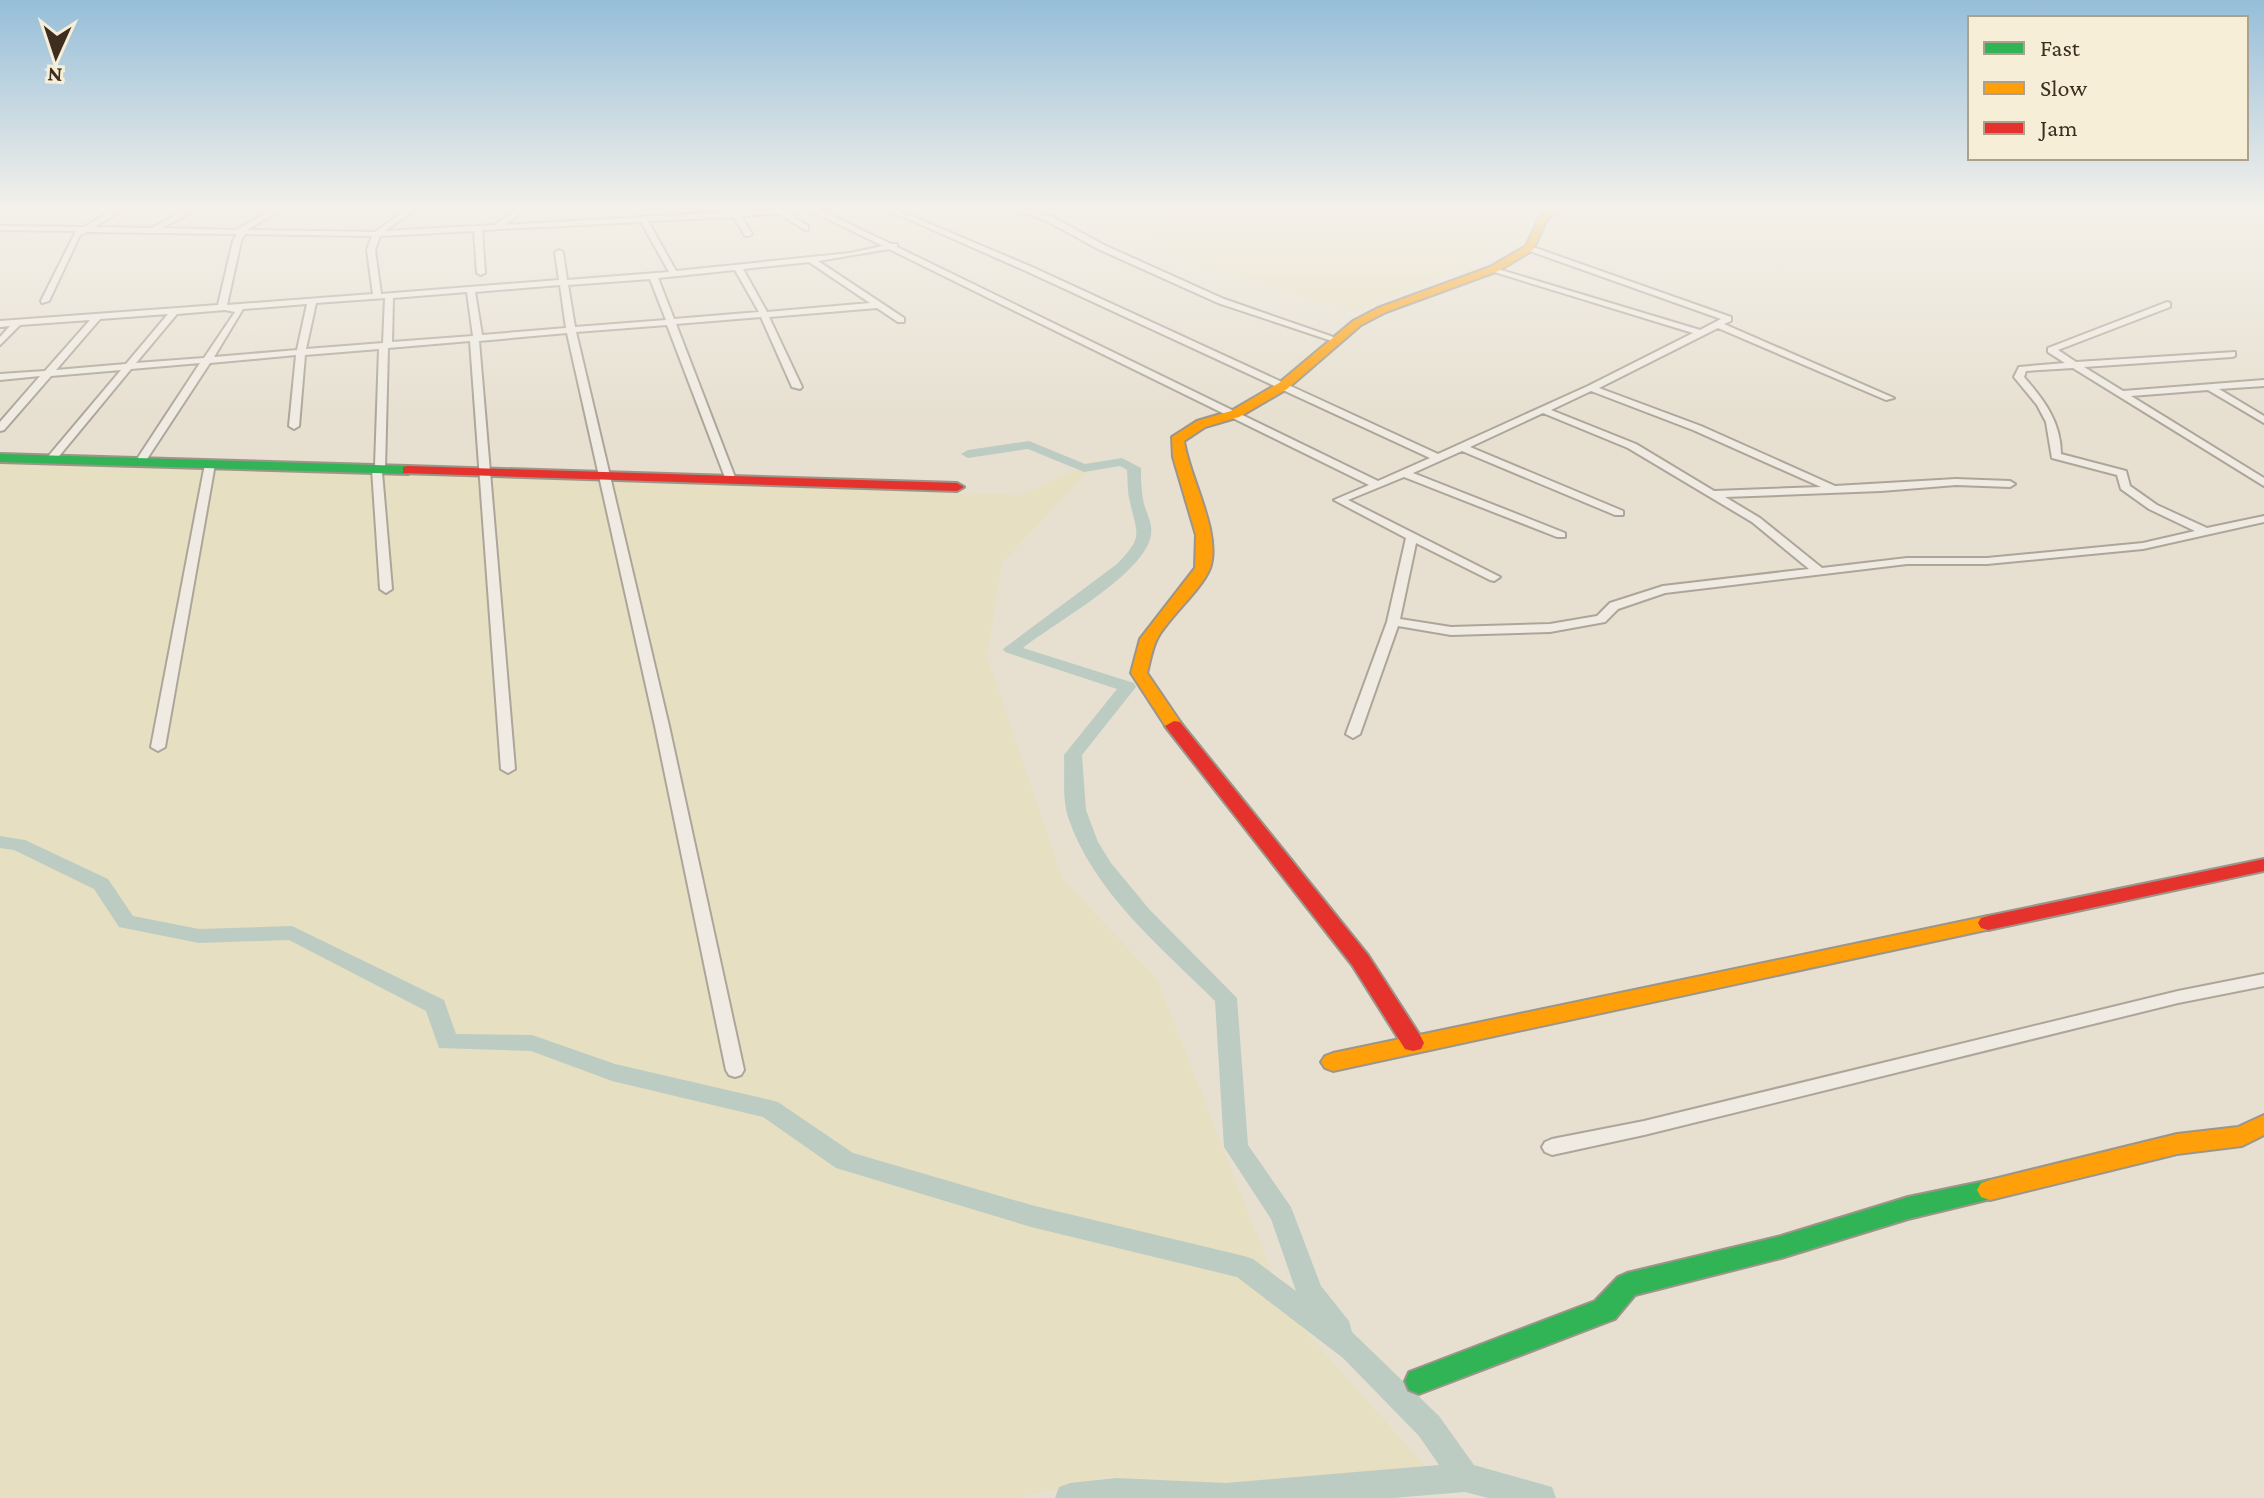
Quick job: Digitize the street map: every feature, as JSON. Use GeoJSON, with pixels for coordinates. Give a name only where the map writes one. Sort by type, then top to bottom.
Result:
{"type":"FeatureCollection","features":[{"type":"Feature","properties":{"kind":"street"},"geometry":{"type":"LineString","coordinates":[[45,301],[57,277]]}},
{"type":"Feature","properties":{"kind":"street"},"geometry":{"type":"LineString","coordinates":[[222,307],[229,277]]}},
{"type":"Feature","properties":{"kind":"street"},"geometry":{"type":"LineString","coordinates":[[375,277],[377,296]]}},
{"type":"Feature","properties":{"kind":"street"},"geometry":{"type":"LineString","coordinates":[[561,277],[735,1070]]}},
{"type":"Feature","properties":{"kind":"street"},"geometry":{"type":"LineString","coordinates":[[0,324],[639,277]]}},
{"type":"Feature","properties":{"kind":"street"},"geometry":{"type":"LineString","coordinates":[[653,277],[731,480]]}},
{"type":"Feature","properties":{"kind":"street"},"geometry":{"type":"LineString","coordinates":[[743,277],[797,387]]}},
{"type":"Feature","properties":{"kind":"street"},"geometry":{"type":"LineString","coordinates":[[837,277],[901,320]]}},
{"type":"Feature","properties":{"kind":"street"},"geometry":{"type":"LineString","coordinates":[[957,277],[1378,485]]}},
{"type":"Feature","properties":{"kind":"street"},"geometry":{"type":"LineString","coordinates":[[1046,277],[1439,458]]}},
{"type":"Feature","properties":{"kind":"street"},"geometry":{"type":"LineString","coordinates":[[1167,277],[1221,301],[1335,339]]}},
{"type":"Feature","properties":{"kind":"street"},"geometry":{"type":"LineString","coordinates":[[1413,1043],[1360,960],[1161,710],[1139,673],[1148,639],[1202,568],[1207,554],[1204,523],[1179,469],[1177,440],[1201,424],[1235,414],[1283,386],[1335,339],[1382,310],[1472,277]]}},
{"type":"Feature","properties":{"kind":"street"},"geometry":{"type":"LineString","coordinates":[[1520,277],[1701,333]]}},
{"type":"Feature","properties":{"kind":"street"},"geometry":{"type":"LineString","coordinates":[[1494,577],[1339,500],[1464,448],[1728,319],[1611,277]]}},
{"type":"Feature","properties":{"kind":"street"},"geometry":{"type":"LineString","coordinates":[[471,289],[508,769]]}},
{"type":"Feature","properties":{"kind":"street"},"geometry":{"type":"LineString","coordinates":[[386,589],[378,469],[389,295]]}},
{"type":"Feature","properties":{"kind":"street"},"geometry":{"type":"LineString","coordinates":[[294,426],[301,353],[312,301]]}},
{"type":"Feature","properties":{"kind":"street"},"geometry":{"type":"LineString","coordinates":[[0,377],[879,305]]}},
{"type":"Feature","properties":{"kind":"street"},"geometry":{"type":"LineString","coordinates":[[2167,305],[2051,350],[2264,483]]}},
{"type":"Feature","properties":{"kind":"street"},"geometry":{"type":"LineString","coordinates":[[140,462],[240,310],[222,307]]}},
{"type":"Feature","properties":{"kind":"street"},"geometry":{"type":"LineString","coordinates":[[51,459],[174,312]]}},
{"type":"Feature","properties":{"kind":"street"},"geometry":{"type":"LineString","coordinates":[[0,428],[97,317]]}},
{"type":"Feature","properties":{"kind":"street"},"geometry":{"type":"LineString","coordinates":[[0,342],[17,323]]}},
{"type":"Feature","properties":{"kind":"street"},"geometry":{"type":"LineString","coordinates":[[1719,325],[1889,398]]}},
{"type":"Feature","properties":{"kind":"street"},"geometry":{"type":"LineString","coordinates":[[2206,532],[2153,507],[2125,487],[2122,473],[2056,456],[2058,436],[2045,409],[2019,377],[2022,369],[2232,354]]}},
{"type":"Feature","properties":{"kind":"street"},"geometry":{"type":"LineString","coordinates":[[2120,394],[2264,383]]}},
{"type":"Feature","properties":{"kind":"street"},"geometry":{"type":"LineString","coordinates":[[2209,387],[2264,420]]}},
{"type":"Feature","properties":{"kind":"street"},"geometry":{"type":"LineString","coordinates":[[1591,388],[1697,428],[1834,489]]}},
{"type":"Feature","properties":{"kind":"street"},"geometry":{"type":"LineString","coordinates":[[1543,410],[1632,446],[1756,520],[1819,571]]}},
{"type":"Feature","properties":{"kind":"street"},"geometry":{"type":"LineString","coordinates":[[1464,448],[1619,513]]}},
{"type":"Feature","properties":{"kind":"street"},"geometry":{"type":"LineString","coordinates":[[0,458],[957,487]]}},
{"type":"Feature","properties":{"kind":"street"},"geometry":{"type":"LineString","coordinates":[[158,747],[210,464]]}},
{"type":"Feature","properties":{"kind":"street"},"geometry":{"type":"LineString","coordinates":[[1404,473],[1561,535]]}},
{"type":"Feature","properties":{"kind":"street"},"geometry":{"type":"LineString","coordinates":[[1711,494],[1956,482],[2010,484]]}},
{"type":"Feature","properties":{"kind":"street"},"geometry":{"type":"LineString","coordinates":[[1393,622],[1451,631],[1550,628],[1601,619],[1614,606],[1663,590],[1907,561],[1987,561],[2143,546],[2264,519]]}},
{"type":"Feature","properties":{"kind":"street"},"geometry":{"type":"LineString","coordinates":[[1353,734],[1393,622],[1412,537]]}},
{"type":"Feature","properties":{"kind":"street"},"geometry":{"type":"LineString","coordinates":[[1333,1062],[2264,865]]}},
{"type":"Feature","properties":{"kind":"street"},"geometry":{"type":"LineString","coordinates":[[1552,1147],[1644,1128],[2178,997],[2264,980]]}},
{"type":"Feature","properties":{"kind":"street"},"geometry":{"type":"LineString","coordinates":[[1419,1381],[1605,1310],[1627,1285],[1781,1247],[1908,1208],[2177,1144],[2242,1136],[2264,1124]]}},
{"type":"Feature","properties":{"kind":"shaded area"},"geometry":{"type":"Polygon","coordinates":[[[1240,277],[1439,277],[1355,312],[1240,277]]]}},
{"type":"Feature","properties":{"kind":"shaded area"},"geometry":{"type":"Polygon","coordinates":[[[0,459],[1020,495],[1099,459],[1002,563],[987,656],[1063,879],[1157,979],[1286,1309],[1426,1467],[1266,1494],[1108,1477],[1019,1498],[0,1498],[0,459]]]}},
{"type":"Feature","properties":{"kind":"waterway"},"geometry":{"type":"LineString","coordinates":[[968,454],[1029,445],[1084,468],[1122,462],[1134,468],[1136,499],[1145,526],[1143,540],[1136,553],[1105,582],[1011,649],[1128,687],[1073,755],[1078,817],[1088,842],[1121,891],[1226,998],[1236,1147],[1282,1215],[1310,1292],[1339,1330]]}},
{"type":"Feature","properties":{"kind":"waterway"},"geometry":{"type":"LineString","coordinates":[[0,842],[18,844],[101,884],[126,922],[199,936],[292,933],[436,1006],[447,1042],[532,1043],[612,1072],[770,1109],[845,1161],[1031,1216],[1244,1267],[1353,1349],[1429,1426],[1465,1477]]}},
{"type":"Feature","properties":{"kind":"waterway"},"geometry":{"type":"LineString","coordinates":[[1070,1498],[1116,1493],[1226,1498],[1465,1477]]}},
{"type":"Feature","properties":{"kind":"waterway"},"geometry":{"type":"LineString","coordinates":[[1465,1477],[1541,1498]]}},
{"type":"Feature","properties":{"kind":"traffic: fast"},"geometry":{"type":"LineString","coordinates":[[0,458],[408,470]]}},
{"type":"Feature","properties":{"kind":"traffic: fast"},"geometry":{"type":"LineString","coordinates":[[1419,1381],[1605,1310],[1627,1285],[1781,1247],[1908,1208],[1990,1190]]}},
{"type":"Feature","properties":{"kind":"traffic: slow"},"geometry":{"type":"LineString","coordinates":[[1174,726],[1139,673],[1148,639],[1202,568],[1204,551],[1200,519],[1179,457],[1177,440],[1201,424],[1235,414],[1283,386],[1357,323],[1382,310],[1472,277]]}},
{"type":"Feature","properties":{"kind":"traffic: slow"},"geometry":{"type":"LineString","coordinates":[[1333,1062],[1988,923]]}},
{"type":"Feature","properties":{"kind":"traffic: slow"},"geometry":{"type":"LineString","coordinates":[[1990,1190],[2177,1144],[2242,1136],[2264,1124]]}},
{"type":"Feature","properties":{"kind":"traffic: jam"},"geometry":{"type":"LineString","coordinates":[[408,470],[957,487]]}},
{"type":"Feature","properties":{"kind":"traffic: jam"},"geometry":{"type":"LineString","coordinates":[[1174,726],[1360,960],[1413,1043]]}},
{"type":"Feature","properties":{"kind":"traffic: jam"},"geometry":{"type":"LineString","coordinates":[[1988,923],[2264,865]]}}]}
